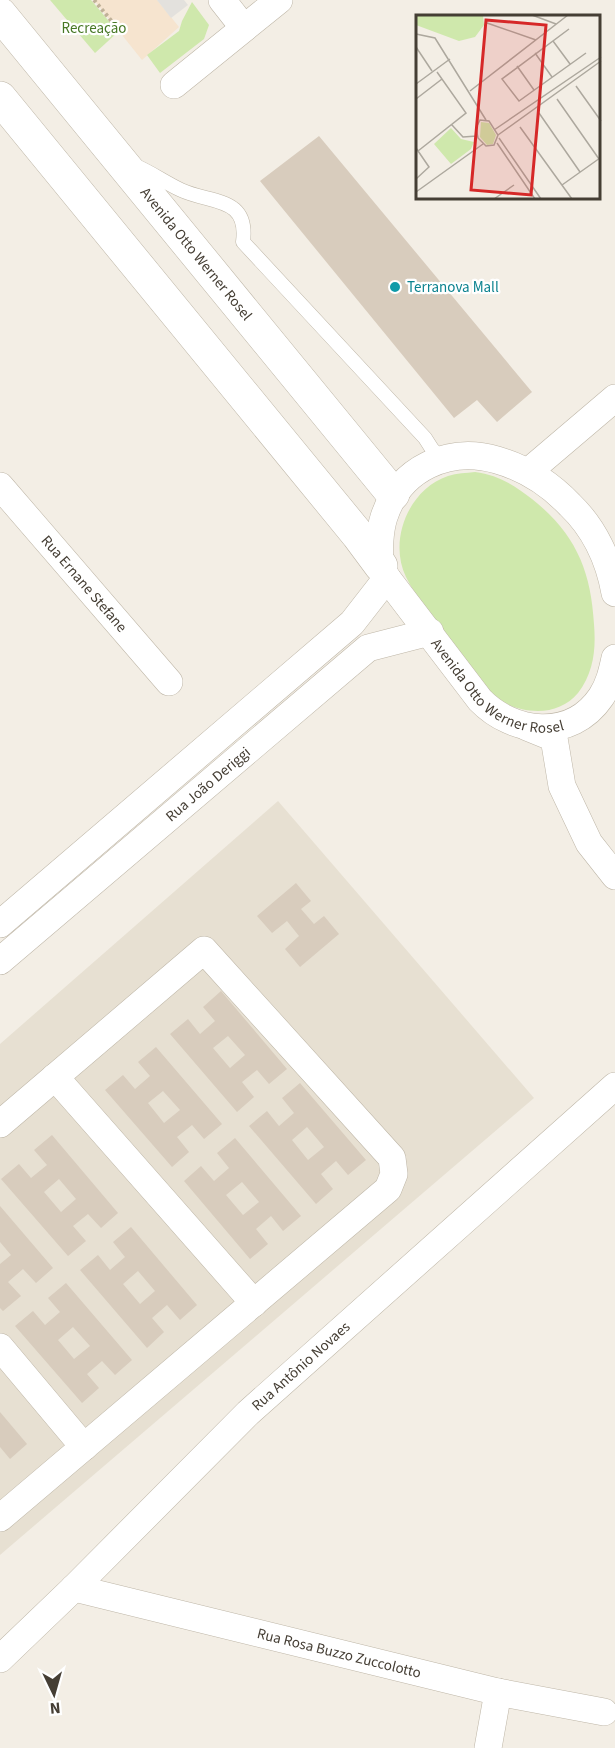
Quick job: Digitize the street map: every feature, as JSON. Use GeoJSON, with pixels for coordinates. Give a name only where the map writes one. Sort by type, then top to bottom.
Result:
{"type":"FeatureCollection","features":[{"type":"Feature","properties":{"kind":"street"},"geometry":{"type":"LineString","coordinates":[[222,0],[244,28]]}},
{"type":"Feature","properties":{"kind":"street"},"geometry":{"type":"LineString","coordinates":[[174,85],[279,0]]}},
{"type":"Feature","properties":{"kind":"street","name":"Avenida Otto Werner Rosel"},"geometry":{"type":"LineString","coordinates":[[0,14],[393,494]]}},
{"type":"Feature","properties":{"kind":"street","name":"Avenida Otto Werner Rosel"},"geometry":{"type":"LineString","coordinates":[[0,98],[358,535],[480,700],[491,711],[505,720],[535,727],[554,727],[570,723],[582,717],[600,698],[607,687],[615,658]]}},
{"type":"Feature","properties":{"kind":"street"},"geometry":{"type":"LineString","coordinates":[[528,472],[615,398]]}},
{"type":"Feature","properties":{"kind":"street"},"geometry":{"type":"LineString","coordinates":[[384,572],[382,524],[393,494],[415,473],[442,459],[477,456],[495,459],[528,472],[551,487],[572,506],[609,550],[615,592]]}},
{"type":"Feature","properties":{"kind":"street","name":"Rua Ernane Stefane"},"geometry":{"type":"LineString","coordinates":[[0,486],[169,682]]}},
{"type":"Feature","properties":{"kind":"street","name":"Rua João Deriggi"},"geometry":{"type":"LineString","coordinates":[[0,924],[352,623],[384,572]]}},
{"type":"Feature","properties":{"kind":"street","name":"Rua João Deriggi"},"geometry":{"type":"LineString","coordinates":[[0,961],[368,648],[430,632]]}},
{"type":"Feature","properties":{"kind":"street"},"geometry":{"type":"LineString","coordinates":[[570,723],[567,744],[568,771],[589,843]]}},
{"type":"Feature","properties":{"kind":"street"},"geometry":{"type":"LineString","coordinates":[[520,724],[554,738],[562,786],[589,843],[615,876]]}},
{"type":"Feature","properties":{"kind":"street"},"geometry":{"type":"LineString","coordinates":[[0,1124],[204,950],[392,1158],[394,1174],[388,1189],[0,1518]]}},
{"type":"Feature","properties":{"kind":"street"},"geometry":{"type":"LineString","coordinates":[[55,1077],[254,1303]]}},
{"type":"Feature","properties":{"kind":"street","name":"Rua Antônio Novaes"},"geometry":{"type":"LineString","coordinates":[[0,1659],[248,1413],[615,1086]]}},
{"type":"Feature","properties":{"kind":"street"},"geometry":{"type":"LineString","coordinates":[[0,1347],[84,1447]]}},
{"type":"Feature","properties":{"kind":"street","name":"Rua Rosa Buzzo Zuccolotto"},"geometry":{"type":"LineString","coordinates":[[74,1588],[498,1692],[604,1712]]}},
{"type":"Feature","properties":{"kind":"street"},"geometry":{"type":"LineString","coordinates":[[488,1748],[498,1692]]}},
{"type":"Feature","properties":{"kind":"lane"},"geometry":{"type":"LineString","coordinates":[[119,159],[150,172],[183,191],[231,205],[239,214],[244,229],[243,242],[442,459]]}},
{"type":"Feature","properties":{"kind":"path"},"geometry":{"type":"LineString","coordinates":[[94,0],[114,24]]}},
{"type":"Feature","properties":{"kind":"shaded area"},"geometry":{"type":"Polygon","coordinates":[[[94,0],[157,0],[179,27],[142,60],[94,0]]]}},
{"type":"Feature","properties":{"kind":"shaded area"},"geometry":{"type":"Polygon","coordinates":[[[157,0],[184,0],[188,5],[171,18],[157,0]]]}},
{"type":"Feature","properties":{"kind":"shaded area"},"geometry":{"type":"Polygon","coordinates":[[[278,801],[534,1098],[0,1555],[0,1044],[278,801]]]}},
{"type":"Feature","properties":{"kind":"green space","name":"Recreação"},"geometry":{"type":"Polygon","coordinates":[[[50,0],[91,0],[118,32],[95,53],[50,0]]]}},
{"type":"Feature","properties":{"kind":"green space"},"geometry":{"type":"Polygon","coordinates":[[[192,2],[209,25],[204,39],[160,73],[147,55],[179,31],[192,2]]]}},
{"type":"Feature","properties":{"kind":"green space"},"geometry":{"type":"Polygon","coordinates":[[[475,472],[498,478],[512,485],[547,512],[570,539],[589,586],[595,633],[591,669],[578,693],[570,701],[549,710],[521,709],[492,695],[470,671],[414,591],[401,563],[399,547],[401,532],[413,504],[422,492],[448,476],[475,472]]]}},
{"type":"Feature","properties":{"kind":"building","name":"Terranova Mall"},"geometry":{"type":"Polygon","coordinates":[[[319,136],[532,392],[497,422],[477,400],[454,418],[260,181],[319,136]]]}},
{"type":"Feature","properties":{"kind":"building"},"geometry":{"type":"Polygon","coordinates":[[[296,883],[311,901],[301,909],[314,924],[324,916],[339,934],[300,967],[285,949],[299,936],[287,921],[272,933],[257,916],[296,883]]]}},
{"type":"Feature","properties":{"kind":"building"},"geometry":{"type":"Polygon","coordinates":[[[221,991],[287,1069],[269,1084],[257,1070],[242,1082],[254,1097],[237,1112],[170,1034],[188,1019],[200,1034],[215,1021],[203,1007],[221,991]],[[228,1036],[213,1048],[230,1068],[245,1055],[228,1036]]]}},
{"type":"Feature","properties":{"kind":"building"},"geometry":{"type":"Polygon","coordinates":[[[156,1047],[222,1124],[204,1139],[192,1125],[177,1137],[189,1152],[172,1167],[105,1090],[123,1075],[135,1089],[150,1076],[138,1062],[156,1047]],[[163,1091],[148,1103],[164,1123],[180,1110],[163,1091]]]}},
{"type":"Feature","properties":{"kind":"building"},"geometry":{"type":"Polygon","coordinates":[[[300,1083],[366,1160],[348,1175],[336,1161],[321,1174],[333,1189],[316,1204],[249,1126],[267,1111],[279,1126],[294,1113],[282,1098],[300,1083]],[[307,1127],[292,1140],[308,1160],[324,1147],[307,1127]]]}},
{"type":"Feature","properties":{"kind":"building"},"geometry":{"type":"Polygon","coordinates":[[[52,1135],[118,1213],[101,1228],[88,1214],[73,1226],[86,1241],[68,1256],[1,1179],[19,1164],[31,1178],[47,1165],[34,1150],[52,1135]],[[59,1179],[44,1192],[61,1212],[76,1199],[59,1179]]]}},
{"type":"Feature","properties":{"kind":"building"},"geometry":{"type":"Polygon","coordinates":[[[235,1138],[301,1216],[283,1231],[271,1216],[256,1229],[268,1244],[250,1259],[184,1181],[201,1166],[214,1181],[229,1168],[217,1153],[235,1138]],[[242,1182],[226,1195],[243,1215],[259,1202],[242,1182]]]}},
{"type":"Feature","properties":{"kind":"building"},"geometry":{"type":"Polygon","coordinates":[[[0,1206],[53,1268],[36,1283],[23,1269],[8,1282],[21,1296],[3,1311],[0,1308],[0,1264],[11,1255],[0,1242],[0,1206]]]}},
{"type":"Feature","properties":{"kind":"building"},"geometry":{"type":"Polygon","coordinates":[[[131,1227],[197,1305],[180,1320],[167,1305],[152,1318],[164,1332],[147,1348],[80,1270],[98,1255],[110,1270],[125,1257],[113,1242],[131,1227]],[[138,1271],[123,1284],[140,1304],[155,1291],[138,1271]]]}},
{"type":"Feature","properties":{"kind":"building"},"geometry":{"type":"Polygon","coordinates":[[[66,1283],[132,1360],[115,1375],[102,1361],[87,1374],[99,1388],[82,1403],[15,1326],[33,1311],[45,1325],[60,1312],[48,1298],[66,1283]],[[73,1327],[58,1340],[74,1359],[90,1346],[73,1327]]]}},
{"type":"Feature","properties":{"kind":"building"},"geometry":{"type":"Polygon","coordinates":[[[0,1412],[27,1444],[10,1459],[0,1447],[0,1412]]]}},
{"type":"Feature","properties":{"kind":"place","name":"Terranova Mall"},"geometry":{"type":"Point","coordinates":[395,287]}}]}
